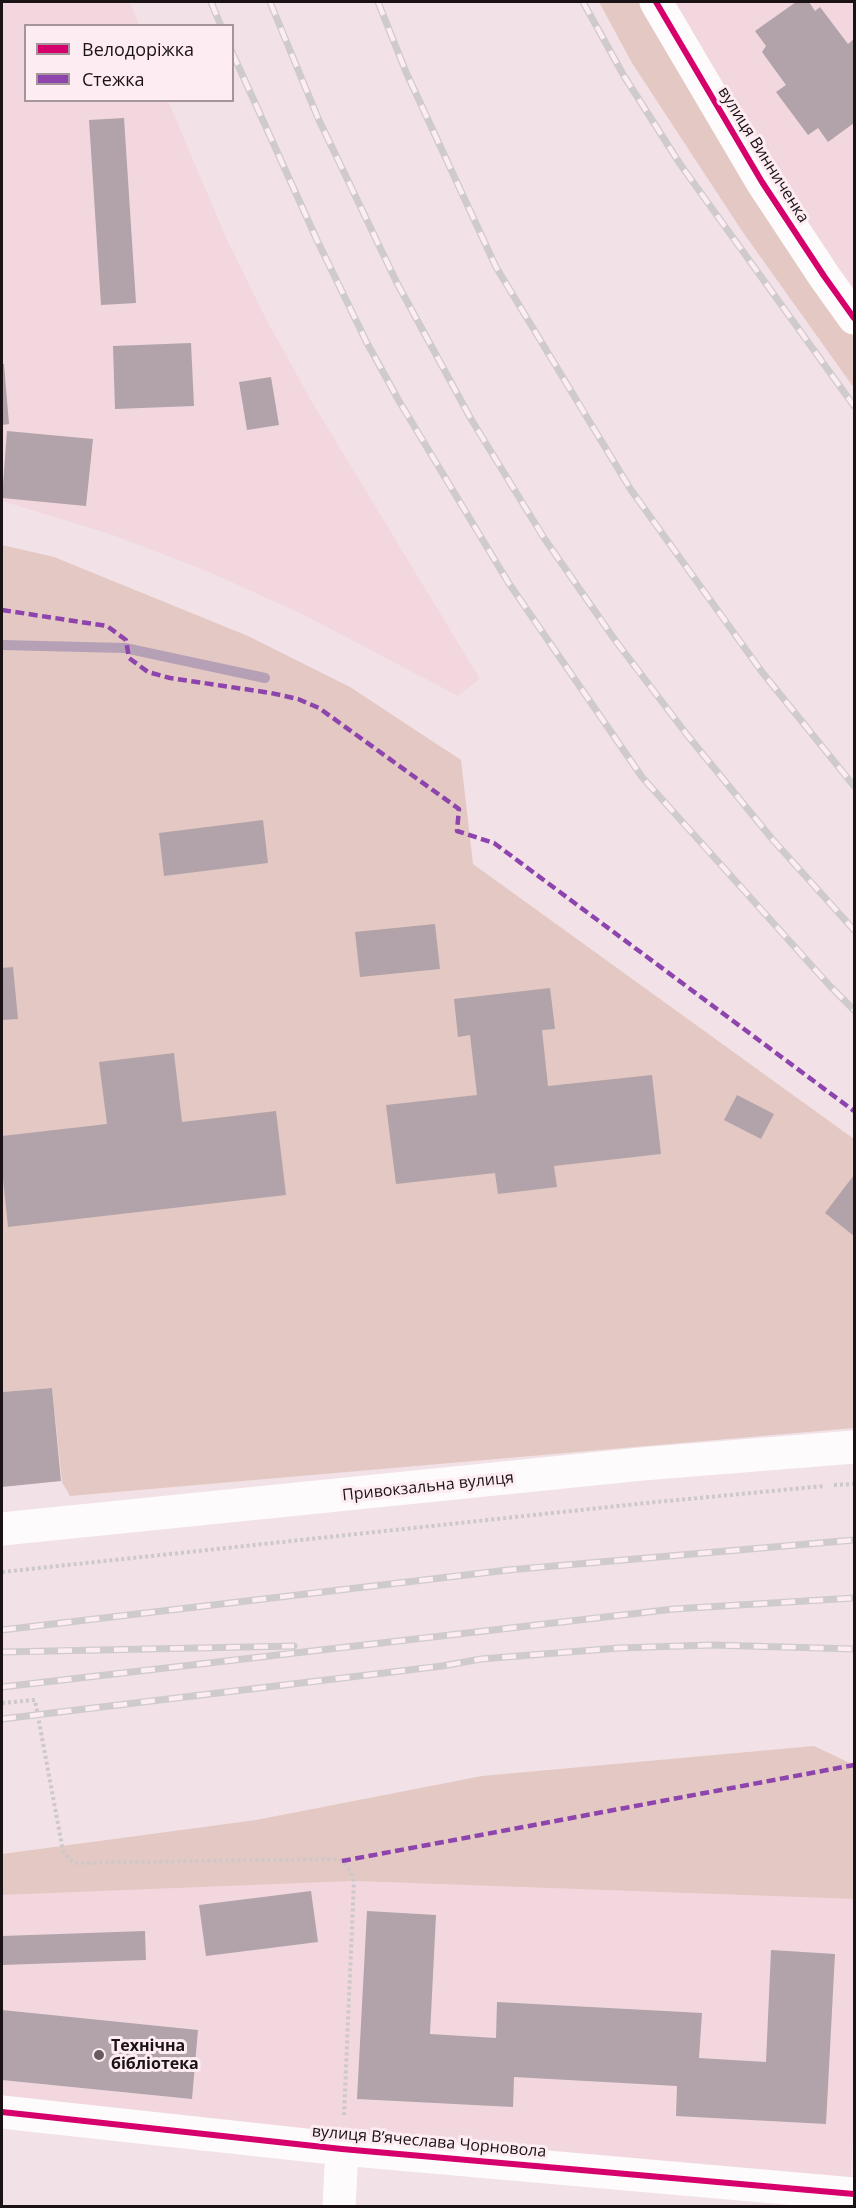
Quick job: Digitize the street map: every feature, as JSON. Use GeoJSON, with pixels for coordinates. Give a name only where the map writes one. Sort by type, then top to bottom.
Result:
{"type":"FeatureCollection","features":[{"type":"Feature","properties":{"kind":"street","name":"вулиця Винниченка"},"geometry":{"type":"LineString","coordinates":[[656,2],[762,182],[824,276],[855,318]]}},
{"type":"Feature","properties":{"kind":"street","name":"Привокзальна вулиця"},"geometry":{"type":"LineString","coordinates":[[2,1529],[642,1464],[855,1448]]}},
{"type":"Feature","properties":{"kind":"street","name":"вулиця Вʼячеслава Чорновола"},"geometry":{"type":"LineString","coordinates":[[2,2112],[342,2149],[855,2194]]}},
{"type":"Feature","properties":{"kind":"street"},"geometry":{"type":"LineString","coordinates":[[339,2206],[342,2149]]}},
{"type":"Feature","properties":{"kind":"path"},"geometry":{"type":"LineString","coordinates":[[2,1572],[658,1502],[855,1484]]}},
{"type":"Feature","properties":{"kind":"path"},"geometry":{"type":"LineString","coordinates":[[2,1703],[35,1700],[63,1851],[69,1859],[77,1863],[332,1859],[342,1861],[349,1869],[354,1881],[342,2149]]}},
{"type":"Feature","properties":{"kind":"shaded area"},"geometry":{"type":"Polygon","coordinates":[[[2,2],[130,2],[139,24],[24,24],[24,102],[168,102],[228,242],[267,321],[312,402],[480,679],[458,696],[304,615],[209,572],[110,534],[2,501],[2,2]]]}},
{"type":"Feature","properties":{"kind":"shaded area"},"geometry":{"type":"Polygon","coordinates":[[[599,2],[656,2],[854,318],[854,388],[742,231],[632,63],[599,2]]]}},
{"type":"Feature","properties":{"kind":"shaded area"},"geometry":{"type":"Polygon","coordinates":[[[656,2],[854,2],[854,318],[656,2]]]}},
{"type":"Feature","properties":{"kind":"shaded area"},"geometry":{"type":"Polygon","coordinates":[[[2,545],[54,557],[248,636],[350,687],[461,760],[473,864],[854,1139],[854,1428],[70,1496],[62,1482],[52,1388],[2,1392],[2,545]]]}},
{"type":"Feature","properties":{"kind":"shaded area"},"geometry":{"type":"Polygon","coordinates":[[[814,1746],[854,1765],[854,1899],[354,1881],[2,1895],[2,1854],[256,1820],[482,1776],[814,1746]]]}},
{"type":"Feature","properties":{"kind":"shaded area"},"geometry":{"type":"Polygon","coordinates":[[[354,1881],[854,1899],[854,2111],[850,2193],[2,2112],[2,1895],[354,1881]]]}},
{"type":"Feature","properties":{"kind":"building"},"geometry":{"type":"Polygon","coordinates":[[[796,2],[809,2],[815,11],[820,7],[848,44],[854,39],[854,123],[828,142],[818,128],[808,135],[776,92],[786,85],[762,52],[766,46],[755,31],[796,2]]]}},
{"type":"Feature","properties":{"kind":"building"},"geometry":{"type":"Polygon","coordinates":[[[124,118],[136,303],[101,305],[89,120],[124,118]]]}},
{"type":"Feature","properties":{"kind":"building"},"geometry":{"type":"Polygon","coordinates":[[[191,343],[194,406],[115,409],[113,346],[191,343]]]}},
{"type":"Feature","properties":{"kind":"building"},"geometry":{"type":"Polygon","coordinates":[[[2,364],[4,364],[9,424],[2,425],[2,364]]]}},
{"type":"Feature","properties":{"kind":"building"},"geometry":{"type":"Polygon","coordinates":[[[271,377],[279,425],[247,430],[239,382],[271,377]]]}},
{"type":"Feature","properties":{"kind":"building"},"geometry":{"type":"Polygon","coordinates":[[[7,431],[93,439],[86,506],[2,498],[7,431]]]}},
{"type":"Feature","properties":{"kind":"building"},"geometry":{"type":"Polygon","coordinates":[[[263,820],[268,863],[164,876],[159,833],[263,820]]]}},
{"type":"Feature","properties":{"kind":"building"},"geometry":{"type":"Polygon","coordinates":[[[435,924],[440,969],[360,977],[355,932],[435,924]]]}},
{"type":"Feature","properties":{"kind":"building"},"geometry":{"type":"Polygon","coordinates":[[[13,967],[18,1019],[2,1020],[2,968],[13,967]]]}},
{"type":"Feature","properties":{"kind":"building"},"geometry":{"type":"Polygon","coordinates":[[[550,988],[555,1029],[542,1030],[548,1086],[652,1075],[661,1154],[554,1166],[557,1187],[498,1194],[495,1173],[396,1184],[386,1105],[477,1095],[470,1035],[458,1037],[454,999],[550,988]]]}},
{"type":"Feature","properties":{"kind":"building"},"geometry":{"type":"Polygon","coordinates":[[[174,1053],[182,1122],[276,1111],[286,1195],[8,1227],[2,1169],[2,1136],[107,1124],[99,1062],[174,1053]]]}},
{"type":"Feature","properties":{"kind":"building"},"geometry":{"type":"Polygon","coordinates":[[[737,1095],[774,1114],[761,1139],[724,1120],[737,1095]]]}},
{"type":"Feature","properties":{"kind":"building"},"geometry":{"type":"Polygon","coordinates":[[[854,1175],[854,1236],[825,1213],[854,1175]]]}},
{"type":"Feature","properties":{"kind":"building"},"geometry":{"type":"Polygon","coordinates":[[[52,1388],[61,1481],[2,1487],[2,1392],[52,1388]]]}},
{"type":"Feature","properties":{"kind":"building"},"geometry":{"type":"Polygon","coordinates":[[[311,1891],[318,1942],[206,1956],[199,1905],[311,1891]]]}},
{"type":"Feature","properties":{"kind":"building"},"geometry":{"type":"Polygon","coordinates":[[[367,1911],[436,1915],[430,2034],[496,2038],[497,2002],[702,2013],[699,2058],[766,2062],[771,1950],[835,1954],[826,2124],[676,2116],[677,2086],[514,2077],[513,2107],[357,2099],[367,1911]]]}},
{"type":"Feature","properties":{"kind":"building"},"geometry":{"type":"Polygon","coordinates":[[[145,1931],[146,1960],[2,1965],[2,1936],[145,1931]]]}},
{"type":"Feature","properties":{"kind":"building","name":"Технічна бібліотека"},"geometry":{"type":"Polygon","coordinates":[[[2,2010],[198,2030],[192,2099],[2,2080],[2,2010]]]}},
{"type":"Feature","properties":{"kind":"waterway"},"geometry":{"type":"LineString","coordinates":[[2,645],[125,648],[265,678]]}},
{"type":"Feature","properties":{"kind":"railway"},"geometry":{"type":"LineString","coordinates":[[211,2],[220,24]]}},
{"type":"Feature","properties":{"kind":"railway"},"geometry":{"type":"LineString","coordinates":[[270,2],[318,118],[397,283],[471,419],[544,538],[615,640],[688,736],[773,840],[854,930]]}},
{"type":"Feature","properties":{"kind":"railway"},"geometry":{"type":"LineString","coordinates":[[378,2],[406,72],[496,267],[631,490],[762,672],[854,786]]}},
{"type":"Feature","properties":{"kind":"railway"},"geometry":{"type":"LineString","coordinates":[[583,2],[624,76],[680,164],[854,406]]}},
{"type":"Feature","properties":{"kind":"railway"},"geometry":{"type":"LineString","coordinates":[[234,56],[317,240],[366,341],[399,401],[508,582],[642,777],[854,1010]]}},
{"type":"Feature","properties":{"kind":"railway"},"geometry":{"type":"LineString","coordinates":[[2,1630],[508,1570],[854,1540]]}},
{"type":"Feature","properties":{"kind":"railway"},"geometry":{"type":"LineString","coordinates":[[2,1687],[674,1609],[854,1598]]}},
{"type":"Feature","properties":{"kind":"railway"},"geometry":{"type":"LineString","coordinates":[[2,1719],[442,1666],[481,1659],[619,1648],[712,1645],[854,1649]]}},
{"type":"Feature","properties":{"kind":"railway"},"geometry":{"type":"LineString","coordinates":[[2,1652],[294,1646]]}},
{"type":"Feature","properties":{"kind":"marked path"},"geometry":{"type":"LineString","coordinates":[[2,610],[107,626],[126,640],[129,658],[148,672],[170,678],[271,693],[298,699],[319,708],[459,809],[457,831],[494,843],[854,1111]]}},
{"type":"Feature","properties":{"kind":"marked path"},"geometry":{"type":"LineString","coordinates":[[342,1861],[854,1765]]}},
{"type":"Feature","properties":{"kind":"cycle path"},"geometry":{"type":"LineString","coordinates":[[656,2],[762,182],[854,318]]}},
{"type":"Feature","properties":{"kind":"cycle path"},"geometry":{"type":"LineString","coordinates":[[2,2112],[342,2149],[854,2194]]}},
{"type":"Feature","properties":{"kind":"place","name":"Технічна бібліотека"},"geometry":{"type":"Point","coordinates":[99,2055]}}]}
